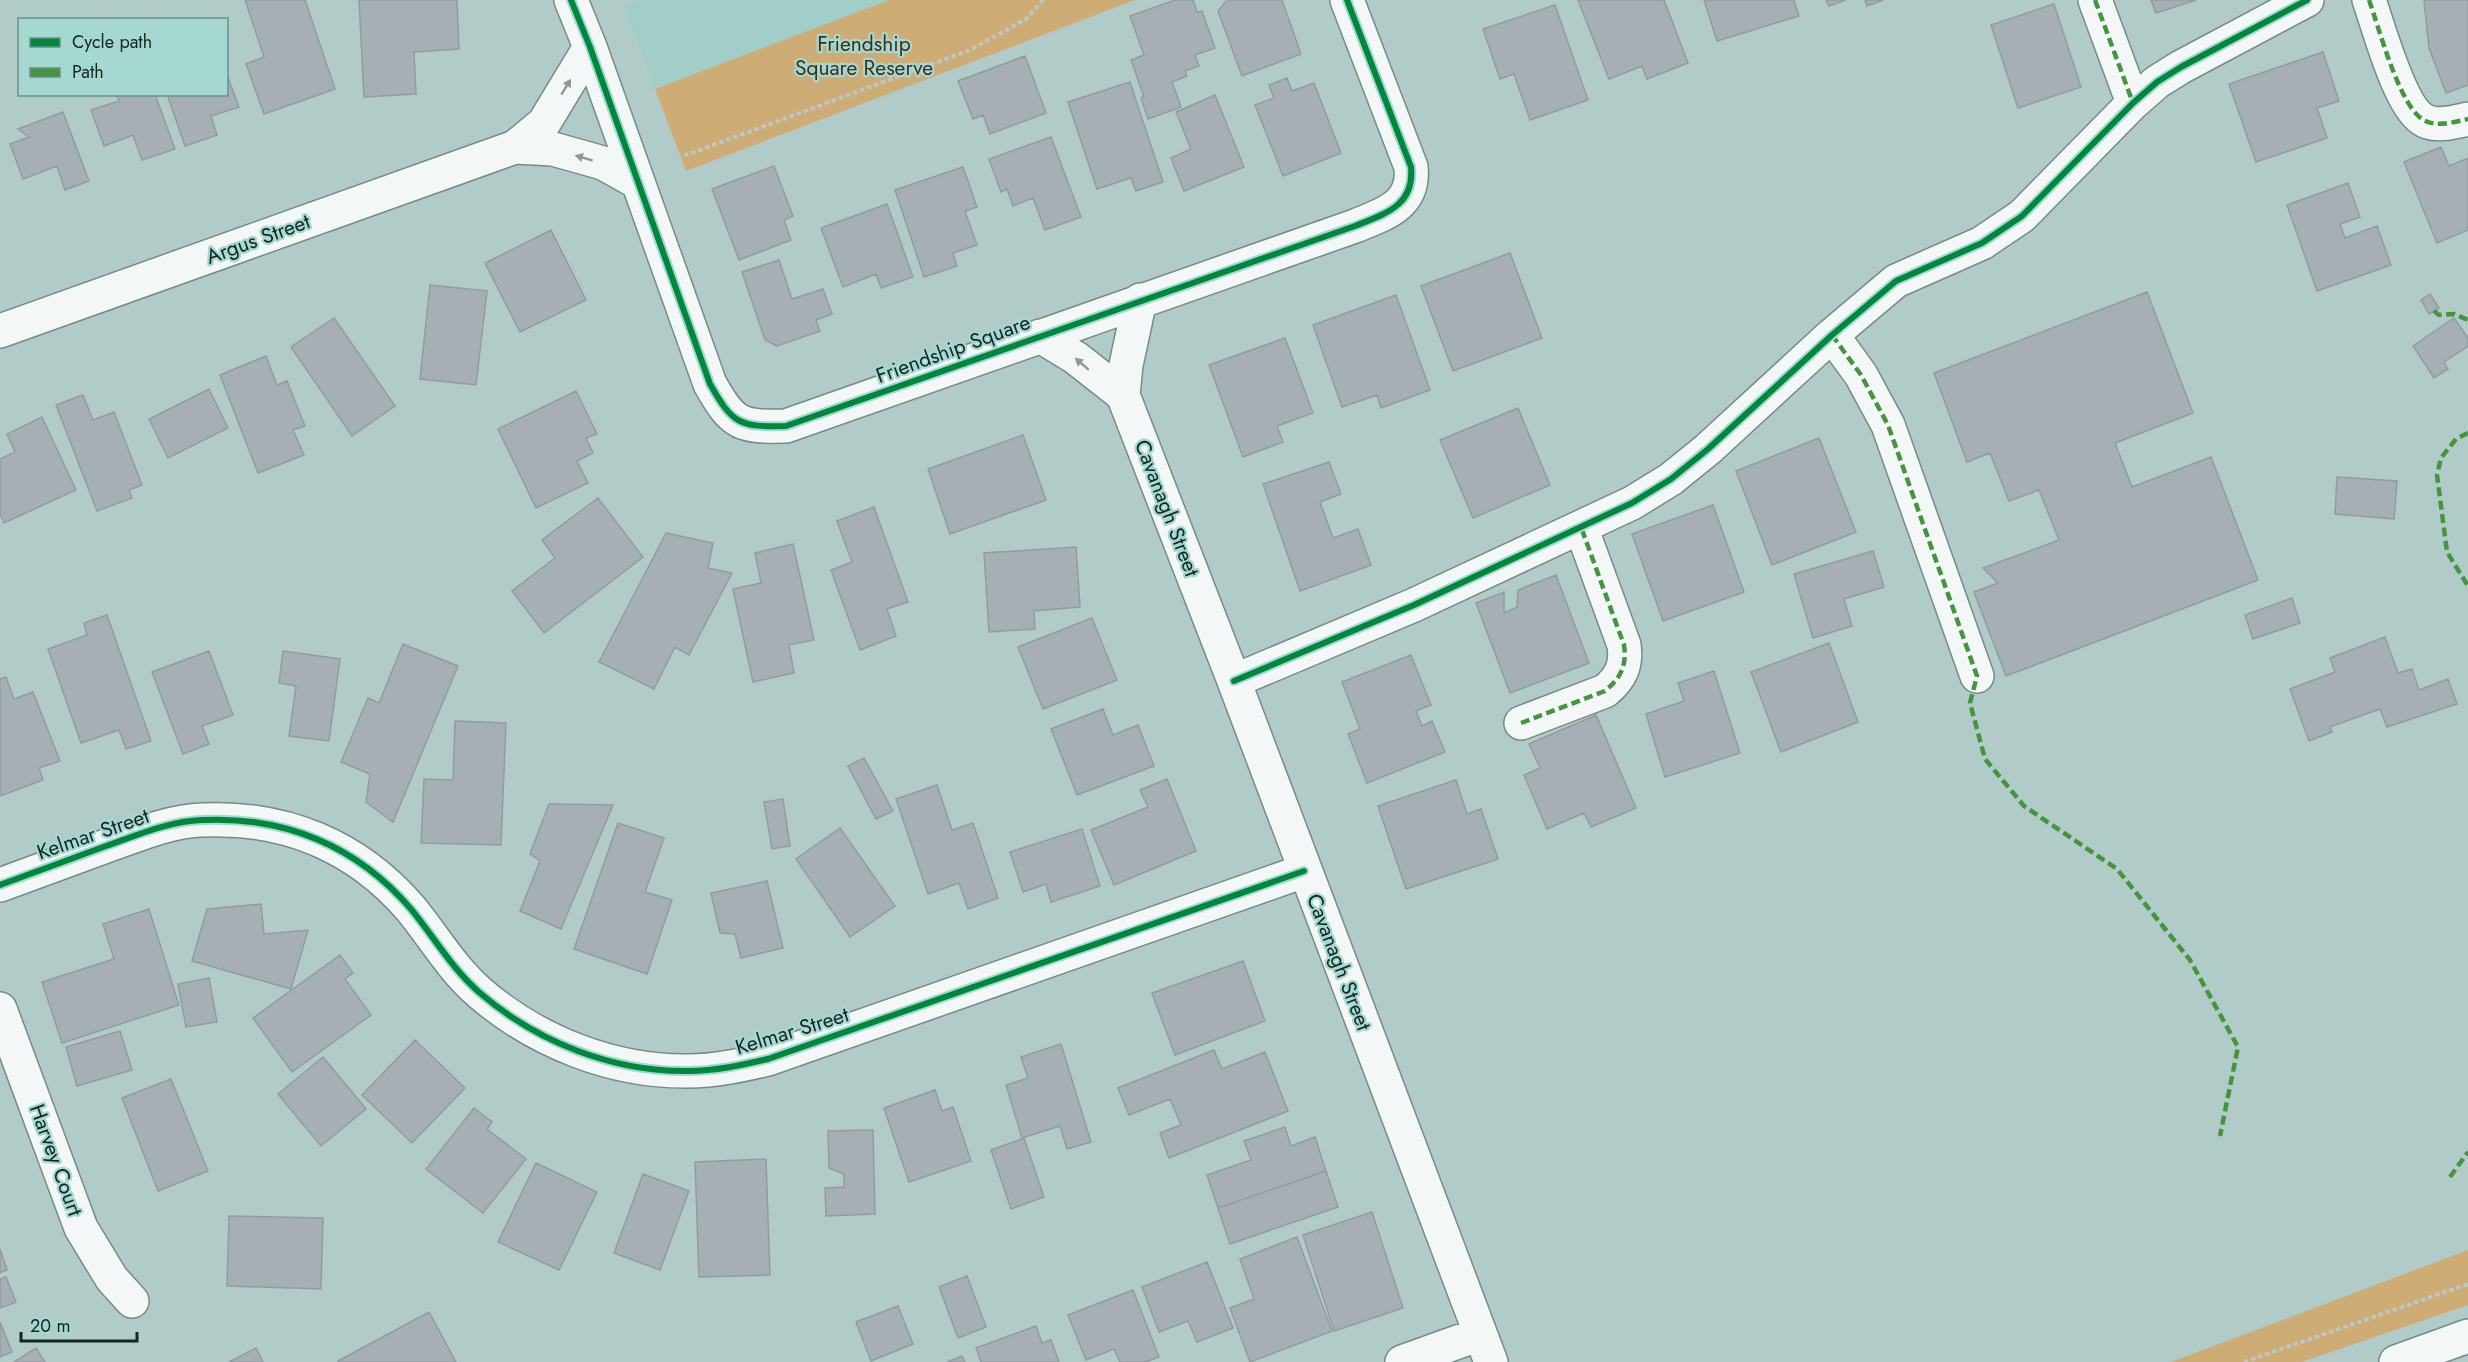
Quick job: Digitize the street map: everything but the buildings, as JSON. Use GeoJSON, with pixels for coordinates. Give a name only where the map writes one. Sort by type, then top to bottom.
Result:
{"type":"FeatureCollection","features":[{"type":"Feature","properties":{"kind":"street","name":"Friendship Square"},"geometry":{"type":"LineString","coordinates":[[571,0],[590,47],[710,384],[726,412],[752,427],[786,426],[1355,226],[1388,212],[1401,202],[1410,189],[1412,180],[1410,167],[1347,0]]}},
{"type":"Feature","properties":{"kind":"street"},"geometry":{"type":"LineString","coordinates":[[2096,0],[2133,103]]}},
{"type":"Feature","properties":{"kind":"street"},"geometry":{"type":"LineString","coordinates":[[1234,681],[1351,633],[1581,527],[1632,503],[1671,479],[1708,449],[1832,335],[1896,281],[1982,243],[2015,221],[2157,82],[2307,0]]}},
{"type":"Feature","properties":{"kind":"street"},"geometry":{"type":"LineString","coordinates":[[2369,0],[2403,96],[2413,111],[2423,121],[2435,123],[2451,123],[2468,119]]}},
{"type":"Feature","properties":{"kind":"street","name":"Argus Street"},"geometry":{"type":"LineString","coordinates":[[0,331],[515,147],[544,123],[590,47]]}},
{"type":"Feature","properties":{"kind":"street","name":"Argus Street"},"geometry":{"type":"LineString","coordinates":[[515,147],[554,149],[603,163],[637,182]]}},
{"type":"Feature","properties":{"kind":"street","name":"Cavanagh Street"},"geometry":{"type":"LineString","coordinates":[[1140,300],[1126,365],[1123,395],[1234,681],[1486,1348]]}},
{"type":"Feature","properties":{"kind":"street"},"geometry":{"type":"LineString","coordinates":[[1832,335],[1861,375],[1888,425],[1977,676]]}},
{"type":"Feature","properties":{"kind":"street"},"geometry":{"type":"LineString","coordinates":[[1040,336],[1076,358],[1123,395]]}},
{"type":"Feature","properties":{"kind":"street"},"geometry":{"type":"LineString","coordinates":[[1521,723],[1605,691],[1617,682],[1623,669],[1626,658],[1624,645],[1581,527]]}},
{"type":"Feature","properties":{"kind":"street","name":"Kelmar Street"},"geometry":{"type":"LineString","coordinates":[[0,885],[134,836],[168,826],[201,820],[221,820],[251,821],[291,829],[335,846],[372,872],[410,908],[449,960],[479,992],[517,1020],[547,1038],[587,1054],[654,1069],[687,1071],[723,1069],[768,1059],[1305,871]]}},
{"type":"Feature","properties":{"kind":"street","name":"Harvey Court"},"geometry":{"type":"LineString","coordinates":[[0,1009],[81,1228],[112,1279],[132,1301]]}},
{"type":"Feature","properties":{"kind":"street"},"geometry":{"type":"LineString","coordinates":[[2396,1362],[2468,1336]]}},
{"type":"Feature","properties":{"kind":"street"},"geometry":{"type":"LineString","coordinates":[[1402,1362],[1486,1348]]}},
{"type":"Feature","properties":{"kind":"path"},"geometry":{"type":"LineString","coordinates":[[637,182],[674,158],[970,50],[1026,19],[1043,0]]}},
{"type":"Feature","properties":{"kind":"path"},"geometry":{"type":"LineString","coordinates":[[2244,1362],[2468,1284]]}},
{"type":"Feature","properties":{"kind":"shaded area"},"geometry":{"type":"Polygon","coordinates":[[[638,0],[889,0],[655,89],[624,5],[638,0]]]}},
{"type":"Feature","properties":{"kind":"green space","name":"Friendship Square Reserve"},"geometry":{"type":"Polygon","coordinates":[[[889,0],[1135,0],[686,171],[655,89],[889,0]]]}},
{"type":"Feature","properties":{"kind":"green space"},"geometry":{"type":"Polygon","coordinates":[[[2468,1250],[2468,1305],[2302,1362],[2171,1362],[2468,1250]]]}},
{"type":"Feature","properties":{"kind":"marked path"},"geometry":{"type":"LineString","coordinates":[[2095,0],[2133,103]]}},
{"type":"Feature","properties":{"kind":"marked path"},"geometry":{"type":"LineString","coordinates":[[2369,0],[2398,82],[2414,111],[2422,119],[2432,123],[2445,124],[2468,119]]}},
{"type":"Feature","properties":{"kind":"marked path"},"geometry":{"type":"LineString","coordinates":[[2434,311],[2439,315],[2454,314],[2468,320]]}},
{"type":"Feature","properties":{"kind":"marked path"},"geometry":{"type":"LineString","coordinates":[[1832,335],[1861,375],[1888,425],[1977,676],[1970,703],[1985,759],[2024,806],[2117,869],[2190,960],[2238,1047],[2220,1136]]}},
{"type":"Feature","properties":{"kind":"marked path"},"geometry":{"type":"LineString","coordinates":[[2468,433],[2456,439],[2441,458],[2437,475],[2447,552],[2468,586]]}},
{"type":"Feature","properties":{"kind":"marked path"},"geometry":{"type":"LineString","coordinates":[[1521,723],[1605,691],[1619,676],[1624,665],[1624,645],[1581,527]]}},
{"type":"Feature","properties":{"kind":"marked path"},"geometry":{"type":"LineString","coordinates":[[2450,1177],[2468,1152]]}},
{"type":"Feature","properties":{"kind":"cycle path"},"geometry":{"type":"LineString","coordinates":[[571,0],[590,47],[710,384],[732,416],[739,421],[758,426],[786,426],[1355,226],[1395,207],[1408,191],[1411,167],[1347,0]]}},
{"type":"Feature","properties":{"kind":"cycle path"},"geometry":{"type":"LineString","coordinates":[[1234,681],[1414,605],[1632,503],[1671,479],[1708,449],[1832,335],[1896,281],[1982,243],[2022,216],[2133,103],[2157,82],[2307,0]]}},
{"type":"Feature","properties":{"kind":"cycle path"},"geometry":{"type":"LineString","coordinates":[[0,885],[142,833],[178,823],[233,820],[262,823],[290,830],[317,839],[343,852],[390,887],[411,909],[470,984],[526,1026],[577,1051],[604,1060],[660,1070],[698,1071],[768,1059],[1304,871]]}}]}
